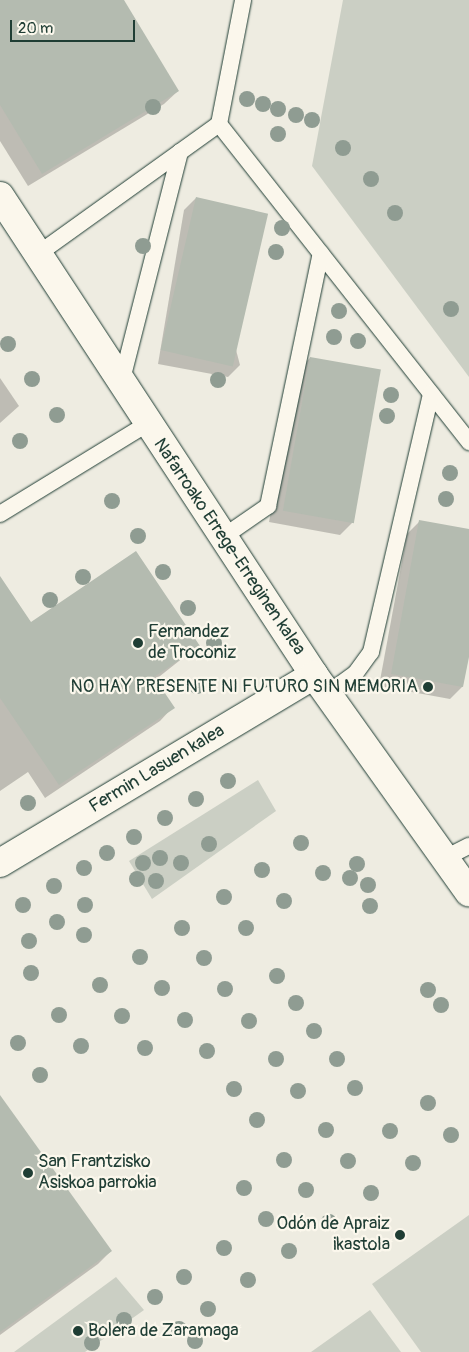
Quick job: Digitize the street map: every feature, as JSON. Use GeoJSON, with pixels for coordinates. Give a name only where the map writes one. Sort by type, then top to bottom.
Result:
{"type":"FeatureCollection","features":[{"type":"Feature","properties":{"kind":"street","name":"Nafarroako Errege-Erreginen kalea"},"geometry":{"type":"LineString","coordinates":[[0,196],[147,424],[320,684],[468,890]]}},
{"type":"Feature","properties":{"kind":"street","name":"Fermin Lasuen kalea"},"geometry":{"type":"LineString","coordinates":[[0,863],[320,684]]}},
{"type":"Feature","properties":{"kind":"lane"},"geometry":{"type":"LineString","coordinates":[[38,254],[219,124],[243,0]]}},
{"type":"Feature","properties":{"kind":"lane"},"geometry":{"type":"LineString","coordinates":[[219,124],[469,442]]}},
{"type":"Feature","properties":{"kind":"lane"},"geometry":{"type":"LineString","coordinates":[[121,384],[180,152]]}},
{"type":"Feature","properties":{"kind":"lane"},"geometry":{"type":"LineString","coordinates":[[222,537],[268,506],[321,253]]}},
{"type":"Feature","properties":{"kind":"lane"},"geometry":{"type":"LineString","coordinates":[[320,684],[354,674],[371,652],[431,394]]}},
{"type":"Feature","properties":{"kind":"lane"},"geometry":{"type":"LineString","coordinates":[[0,514],[147,424]]}},
{"type":"Feature","properties":{"kind":"lane"},"geometry":{"type":"LineString","coordinates":[[445,858],[469,846]]}},
{"type":"Feature","properties":{"kind":"shaded area"},"geometry":{"type":"Polygon","coordinates":[[[343,0],[469,0],[469,377],[312,166],[343,0]]]}},
{"type":"Feature","properties":{"kind":"shaded area"},"geometry":{"type":"Polygon","coordinates":[[[258,780],[276,811],[152,899],[129,861],[258,780]]]}},
{"type":"Feature","properties":{"kind":"shaded area"},"geometry":{"type":"Polygon","coordinates":[[[469,1215],[469,1352],[421,1352],[372,1284],[469,1215]]]}},
{"type":"Feature","properties":{"kind":"shaded area","name":"Bolera de Zaramaga"},"geometry":{"type":"Polygon","coordinates":[[[116,1277],[144,1310],[85,1352],[14,1352],[116,1277]]]}},
{"type":"Feature","properties":{"kind":"shaded area"},"geometry":{"type":"Polygon","coordinates":[[[370,1310],[401,1352],[311,1352],[370,1310]]]}},
{"type":"Feature","properties":{"kind":"building"},"geometry":{"type":"Polygon","coordinates":[[[0,0],[124,0],[179,91],[42,174],[0,105],[0,0]]]}},
{"type":"Feature","properties":{"kind":"building"},"geometry":{"type":"Polygon","coordinates":[[[196,197],[268,214],[233,367],[161,350],[196,197]]]}},
{"type":"Feature","properties":{"kind":"building"},"geometry":{"type":"Polygon","coordinates":[[[310,357],[381,370],[354,523],[283,511],[310,357]]]}},
{"type":"Feature","properties":{"kind":"building"},"geometry":{"type":"Polygon","coordinates":[[[419,520],[469,529],[469,657],[463,687],[391,674],[419,520]]]}},
{"type":"Feature","properties":{"kind":"building"},"geometry":{"type":"Polygon","coordinates":[[[136,551],[200,646],[154,677],[175,708],[59,785],[0,698],[0,576],[31,622],[136,551]]]}},
{"type":"Feature","properties":{"kind":"building","name":"San Frantzisko Asiskoa parrokia"},"geometry":{"type":"Polygon","coordinates":[[[0,1095],[112,1251],[0,1332],[0,1095]]]}},
{"type":"Feature","properties":{"kind":"place","name":"Fernandez de Troconiz"},"geometry":{"type":"Point","coordinates":[138,643]}},
{"type":"Feature","properties":{"kind":"place","name":"NO HAY PRESENTE NI FUTURO SIN MEMORIA"},"geometry":{"type":"Point","coordinates":[428,687]}},
{"type":"Feature","properties":{"kind":"place","name":"San Frantzisko Asiskoa parrokia"},"geometry":{"type":"Point","coordinates":[28,1173]}},
{"type":"Feature","properties":{"kind":"place","name":"Odón de Apraiz ikastola"},"geometry":{"type":"Point","coordinates":[400,1235]}},
{"type":"Feature","properties":{"kind":"place","name":"Bolera de Zaramaga"},"geometry":{"type":"Point","coordinates":[78,1331]}}]}
